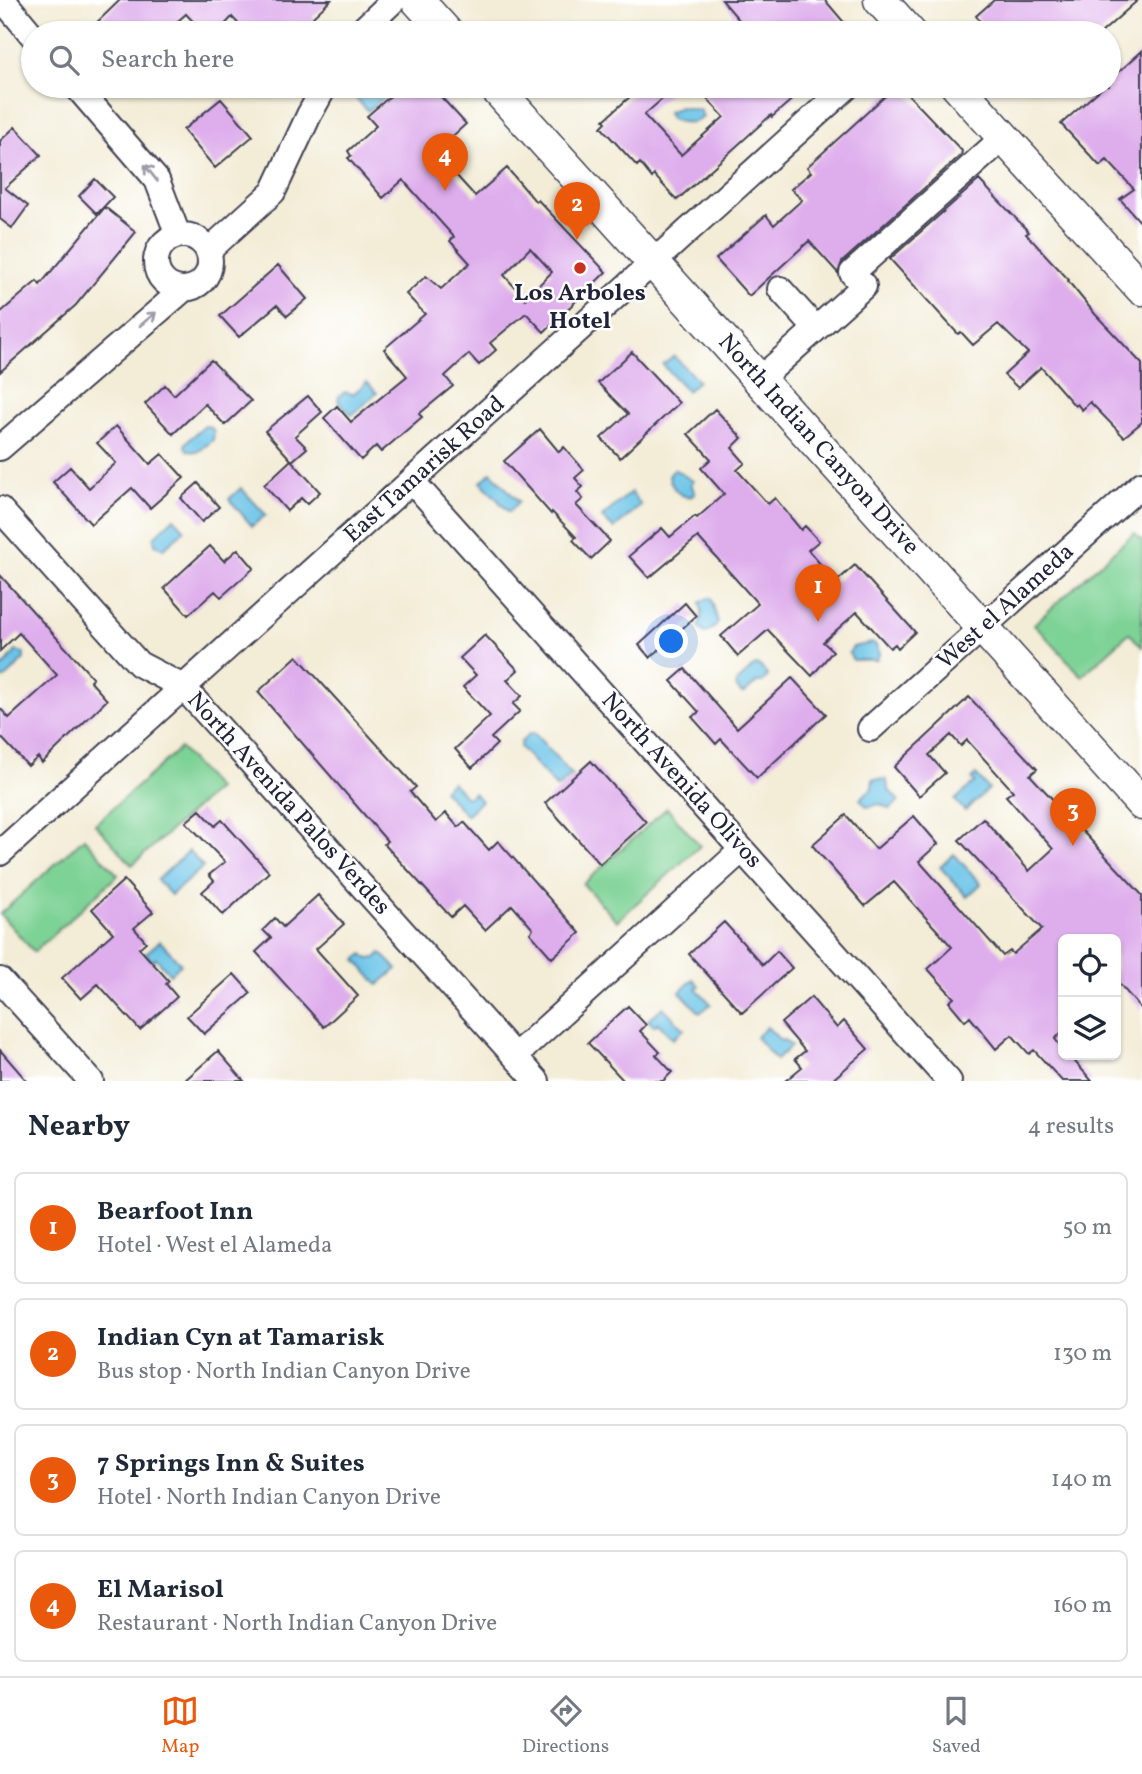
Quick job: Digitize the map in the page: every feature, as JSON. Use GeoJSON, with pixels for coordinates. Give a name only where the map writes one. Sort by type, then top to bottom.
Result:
{"type":"FeatureCollection","features":[{"type":"Feature","properties":{"kind":"main road"},"geometry":{"type":"LineString","coordinates":[[417,0],[436,21]]}},
{"type":"Feature","properties":{"kind":"main road"},"geometry":{"type":"LineString","coordinates":[[880,0],[898,21]]}},
{"type":"Feature","properties":{"kind":"main road","name":"North Indian Canyon Drive"},"geometry":{"type":"LineString","coordinates":[[505,98],[1142,804]]}},
{"type":"Feature","properties":{"kind":"main road"},"geometry":{"type":"LineString","coordinates":[[968,98],[1142,289]]}},
{"type":"Feature","properties":{"kind":"street"},"geometry":{"type":"LineString","coordinates":[[3,0],[21,22]]}},
{"type":"Feature","properties":{"kind":"street"},"geometry":{"type":"LineString","coordinates":[[372,21],[394,0]]}},
{"type":"Feature","properties":{"kind":"street"},"geometry":{"type":"LineString","coordinates":[[86,98],[158,180],[178,235]]}},
{"type":"Feature","properties":{"kind":"street"},"geometry":{"type":"LineString","coordinates":[[208,251],[273,192],[319,98]]}},
{"type":"Feature","properties":{"kind":"street","name":"East Tamarisk Road"},"geometry":{"type":"LineString","coordinates":[[0,853],[835,98]]}},
{"type":"Feature","properties":{"kind":"street"},"geometry":{"type":"LineString","coordinates":[[759,380],[864,286],[852,273],[1004,137]]}},
{"type":"Feature","properties":{"kind":"street"},"geometry":{"type":"LineString","coordinates":[[178,235],[196,238],[208,251],[209,268],[206,276],[192,287],[175,288],[161,277],[156,261],[162,244],[178,235]]}},
{"type":"Feature","properties":{"kind":"street"},"geometry":{"type":"LineString","coordinates":[[0,448],[184,289]]}},
{"type":"Feature","properties":{"kind":"street"},"geometry":{"type":"LineString","coordinates":[[780,289],[816,329]]}},
{"type":"Feature","properties":{"kind":"street","name":"North Avenida Olivos"},"geometry":{"type":"LineString","coordinates":[[412,481],[949,1081]]}},
{"type":"Feature","properties":{"kind":"street","name":"West el Alameda"},"geometry":{"type":"LineString","coordinates":[[870,729],[1142,484]]}},
{"type":"Feature","properties":{"kind":"street","name":"North Avenida Palos Verdes"},"geometry":{"type":"LineString","coordinates":[[0,509],[139,664],[183,687],[537,1081]]}},
{"type":"Feature","properties":{"kind":"street"},"geometry":{"type":"LineString","coordinates":[[515,1056],[742,850]]}},
{"type":"Feature","properties":{"kind":"street"},"geometry":{"type":"LineString","coordinates":[[0,980],[91,1081]]}},
{"type":"Feature","properties":{"kind":"green space"},"geometry":{"type":"Polygon","coordinates":[[[1134,533],[1142,541],[1142,647],[1129,633],[1082,676],[1034,624],[1134,533]]]}},
{"type":"Feature","properties":{"kind":"green space"},"geometry":{"type":"Polygon","coordinates":[[[180,748],[217,789],[132,865],[95,824],[180,748]]]}},
{"type":"Feature","properties":{"kind":"green space"},"geometry":{"type":"Polygon","coordinates":[[[667,808],[700,846],[617,921],[583,884],[667,808]]]}},
{"type":"Feature","properties":{"kind":"green space"},"geometry":{"type":"Polygon","coordinates":[[[84,838],[118,875],[34,952],[0,914],[84,838]]]}},
{"type":"Feature","properties":{"kind":"water"},"geometry":{"type":"Polygon","coordinates":[[[357,98],[383,98],[368,111],[357,98]]]}},
{"type":"Feature","properties":{"kind":"water"},"geometry":{"type":"Polygon","coordinates":[[[679,107],[700,110],[703,117],[688,122],[671,119],[668,112],[679,107]]]}},
{"type":"Feature","properties":{"kind":"water"},"geometry":{"type":"Polygon","coordinates":[[[674,356],[698,381],[687,391],[663,365],[674,356]]]}},
{"type":"Feature","properties":{"kind":"water"},"geometry":{"type":"Polygon","coordinates":[[[367,382],[377,393],[352,415],[338,401],[339,396],[345,392],[353,394],[367,382]]]}},
{"type":"Feature","properties":{"kind":"water"},"geometry":{"type":"Polygon","coordinates":[[[205,426],[214,431],[213,440],[198,452],[188,451],[185,446],[187,441],[205,426]]]}},
{"type":"Feature","properties":{"kind":"water"},"geometry":{"type":"Polygon","coordinates":[[[674,469],[693,481],[691,484],[695,493],[692,496],[684,496],[674,488],[669,476],[674,469]]]}},
{"type":"Feature","properties":{"kind":"water"},"geometry":{"type":"Polygon","coordinates":[[[491,472],[519,502],[509,512],[481,482],[491,472]]]}},
{"type":"Feature","properties":{"kind":"water"},"geometry":{"type":"Polygon","coordinates":[[[241,488],[266,515],[252,526],[229,499],[241,488]]]}},
{"type":"Feature","properties":{"kind":"water"},"geometry":{"type":"Polygon","coordinates":[[[631,492],[641,505],[614,529],[602,517],[631,492]]]}},
{"type":"Feature","properties":{"kind":"water"},"geometry":{"type":"Polygon","coordinates":[[[174,518],[185,530],[163,549],[155,544],[154,537],[174,518]]]}},
{"type":"Feature","properties":{"kind":"water"},"geometry":{"type":"Polygon","coordinates":[[[711,598],[718,622],[705,633],[699,628],[702,612],[700,603],[711,598]]]}},
{"type":"Feature","properties":{"kind":"water"},"geometry":{"type":"Polygon","coordinates":[[[872,643],[880,653],[876,660],[853,660],[849,653],[853,647],[872,643]]]}},
{"type":"Feature","properties":{"kind":"water"},"geometry":{"type":"Polygon","coordinates":[[[16,651],[24,653],[24,659],[10,674],[0,679],[0,666],[4,666],[16,651]]]}},
{"type":"Feature","properties":{"kind":"water"},"geometry":{"type":"Polygon","coordinates":[[[755,665],[760,666],[768,676],[745,693],[741,693],[736,683],[755,665]]]}},
{"type":"Feature","properties":{"kind":"water"},"geometry":{"type":"Polygon","coordinates":[[[530,733],[534,733],[572,775],[557,788],[520,747],[530,733]]]}},
{"type":"Feature","properties":{"kind":"water"},"geometry":{"type":"Polygon","coordinates":[[[976,775],[989,789],[965,811],[955,800],[975,782],[972,779],[976,775]]]}},
{"type":"Feature","properties":{"kind":"water"},"geometry":{"type":"Polygon","coordinates":[[[873,779],[887,780],[888,789],[899,801],[890,809],[880,804],[867,807],[860,799],[872,788],[873,779]]]}},
{"type":"Feature","properties":{"kind":"water"},"geometry":{"type":"Polygon","coordinates":[[[452,782],[467,798],[474,793],[481,801],[466,815],[443,790],[452,782]]]}},
{"type":"Feature","properties":{"kind":"water"},"geometry":{"type":"Polygon","coordinates":[[[189,851],[203,867],[171,895],[157,880],[189,851]]]}},
{"type":"Feature","properties":{"kind":"water"},"geometry":{"type":"Polygon","coordinates":[[[954,854],[981,884],[967,897],[940,867],[954,854]]]}},
{"type":"Feature","properties":{"kind":"water"},"geometry":{"type":"Polygon","coordinates":[[[160,941],[181,964],[170,974],[156,958],[152,961],[146,953],[160,941]]]}},
{"type":"Feature","properties":{"kind":"water"},"geometry":{"type":"Polygon","coordinates":[[[381,953],[397,969],[378,985],[356,960],[363,954],[368,959],[376,958],[381,953]]]}},
{"type":"Feature","properties":{"kind":"water"},"geometry":{"type":"Polygon","coordinates":[[[693,979],[699,986],[696,988],[711,1004],[700,1013],[680,992],[693,979]]]}},
{"type":"Feature","properties":{"kind":"water"},"geometry":{"type":"Polygon","coordinates":[[[663,1007],[684,1029],[673,1039],[658,1023],[654,1026],[648,1020],[663,1007]]]}},
{"type":"Feature","properties":{"kind":"water"},"geometry":{"type":"Polygon","coordinates":[[[767,1027],[781,1041],[784,1040],[791,1046],[776,1060],[756,1037],[767,1027]]]}},
{"type":"Feature","properties":{"kind":"building"},"geometry":{"type":"Polygon","coordinates":[[[120,0],[331,0],[313,17],[314,21],[236,21],[232,17],[228,21],[193,21],[186,14],[178,21],[98,21],[120,0]]]}},
{"type":"Feature","properties":{"kind":"building"},"geometry":{"type":"Polygon","coordinates":[[[722,0],[825,0],[843,21],[740,21],[722,0]]]}},
{"type":"Feature","properties":{"kind":"building"},"geometry":{"type":"Polygon","coordinates":[[[994,0],[1138,0],[1114,21],[980,21],[976,16],[994,0]]]}},
{"type":"Feature","properties":{"kind":"building"},"geometry":{"type":"Polygon","coordinates":[[[1142,51],[1142,224],[1120,199],[1134,189],[1107,160],[1100,166],[1061,124],[1090,98],[1121,98],[1121,70],[1142,51]]]}},
{"type":"Feature","properties":{"kind":"building"},"geometry":{"type":"Polygon","coordinates":[[[388,98],[442,98],[466,124],[435,152],[475,196],[507,168],[536,202],[538,200],[606,272],[544,332],[526,313],[490,343],[496,350],[479,365],[469,354],[445,376],[453,386],[419,414],[422,417],[381,452],[376,446],[361,460],[324,418],[337,406],[351,422],[407,376],[384,349],[425,314],[406,294],[426,276],[441,289],[470,263],[450,241],[454,237],[403,180],[383,198],[348,158],[351,156],[348,151],[376,126],[367,116],[388,98]],[[530,248],[504,275],[525,299],[552,272],[530,248]]]}},
{"type":"Feature","properties":{"kind":"building"},"geometry":{"type":"Polygon","coordinates":[[[629,98],[663,98],[644,115],[681,155],[724,117],[706,98],[794,98],[772,117],[771,115],[677,200],[654,175],[652,178],[640,163],[637,166],[601,127],[606,122],[604,120],[629,98]]]}},
{"type":"Feature","properties":{"kind":"building"},"geometry":{"type":"Polygon","coordinates":[[[883,98],[912,98],[962,151],[961,155],[842,262],[838,273],[809,241],[749,296],[716,259],[766,215],[774,225],[802,200],[791,189],[811,172],[807,167],[883,98]]]}},
{"type":"Feature","properties":{"kind":"building"},"geometry":{"type":"Polygon","coordinates":[[[221,99],[253,136],[215,168],[183,130],[221,99]]]}},
{"type":"Feature","properties":{"kind":"building"},"geometry":{"type":"Polygon","coordinates":[[[15,127],[41,155],[5,188],[28,206],[12,228],[0,219],[0,141],[15,127]]]}},
{"type":"Feature","properties":{"kind":"building"},"geometry":{"type":"Polygon","coordinates":[[[95,179],[113,197],[97,214],[79,196],[95,179]]]}},
{"type":"Feature","properties":{"kind":"building"},"geometry":{"type":"Polygon","coordinates":[[[979,180],[1029,232],[1026,234],[1142,364],[1142,422],[1124,437],[1090,402],[1082,410],[1077,404],[1075,406],[1041,367],[1018,388],[1004,375],[1028,353],[998,324],[973,345],[961,332],[958,334],[890,259],[979,180]]]}},
{"type":"Feature","properties":{"kind":"building"},"geometry":{"type":"Polygon","coordinates":[[[105,207],[136,232],[76,305],[0,372],[0,313],[37,281],[40,285],[105,207]]]}},
{"type":"Feature","properties":{"kind":"building"},"geometry":{"type":"Polygon","coordinates":[[[278,265],[307,299],[287,316],[277,305],[239,337],[220,316],[278,265]]]}},
{"type":"Feature","properties":{"kind":"building"},"geometry":{"type":"Polygon","coordinates":[[[632,352],[679,403],[620,458],[601,438],[628,414],[598,383],[632,352]]]}},
{"type":"Feature","properties":{"kind":"building"},"geometry":{"type":"Polygon","coordinates":[[[211,360],[251,401],[225,425],[205,404],[173,434],[145,404],[165,385],[174,395],[211,360]]]}},
{"type":"Feature","properties":{"kind":"building"},"geometry":{"type":"Polygon","coordinates":[[[308,396],[322,412],[295,436],[307,448],[292,461],[265,431],[308,396]]]}},
{"type":"Feature","properties":{"kind":"building"},"geometry":{"type":"Polygon","coordinates":[[[715,409],[742,438],[732,448],[745,463],[737,470],[768,504],[775,498],[801,530],[805,526],[819,541],[808,550],[836,582],[855,565],[915,632],[898,648],[895,644],[890,648],[857,612],[823,642],[833,651],[812,676],[768,630],[738,656],[721,636],[758,604],[698,537],[649,578],[629,556],[662,528],[670,537],[724,494],[701,468],[711,459],[688,434],[715,409]]]}},
{"type":"Feature","properties":{"kind":"building"},"geometry":{"type":"Polygon","coordinates":[[[116,426],[150,464],[162,454],[184,478],[150,508],[132,488],[91,524],[53,482],[70,467],[89,488],[116,463],[97,443],[116,426]]]}},
{"type":"Feature","properties":{"kind":"building"},"geometry":{"type":"Polygon","coordinates":[[[540,429],[559,452],[564,447],[584,470],[575,478],[583,487],[577,492],[583,499],[576,505],[610,541],[591,559],[573,540],[576,537],[552,512],[551,514],[504,461],[540,429]]]}},
{"type":"Feature","properties":{"kind":"building"},"geometry":{"type":"Polygon","coordinates":[[[291,460],[320,492],[307,504],[301,498],[287,511],[264,485],[291,460]]]}},
{"type":"Feature","properties":{"kind":"building"},"geometry":{"type":"Polygon","coordinates":[[[198,483],[219,507],[202,522],[181,498],[198,483]]]}},
{"type":"Feature","properties":{"kind":"building"},"geometry":{"type":"Polygon","coordinates":[[[210,546],[224,561],[238,549],[254,568],[221,597],[215,591],[188,615],[164,588],[210,546]]]}},
{"type":"Feature","properties":{"kind":"building"},"geometry":{"type":"Polygon","coordinates":[[[0,575],[93,678],[90,681],[107,700],[42,763],[38,757],[28,766],[0,736],[0,708],[9,718],[57,675],[19,633],[0,651],[0,575]]]}},
{"type":"Feature","properties":{"kind":"building"},"geometry":{"type":"Polygon","coordinates":[[[685,603],[696,616],[650,658],[639,645],[685,603]]]}},
{"type":"Feature","properties":{"kind":"building"},"geometry":{"type":"Polygon","coordinates":[[[485,635],[518,670],[507,680],[522,696],[513,704],[520,711],[491,738],[497,744],[472,768],[455,749],[490,716],[463,687],[476,675],[460,658],[485,635]]]}},
{"type":"Feature","properties":{"kind":"building"},"geometry":{"type":"Polygon","coordinates":[[[297,656],[416,787],[410,792],[436,822],[446,813],[458,827],[464,822],[489,850],[498,841],[580,933],[552,958],[530,933],[533,929],[512,905],[485,930],[463,906],[451,917],[384,844],[387,841],[258,692],[297,656]]]}},
{"type":"Feature","properties":{"kind":"building"},"geometry":{"type":"Polygon","coordinates":[[[685,669],[737,728],[792,678],[826,714],[757,778],[721,739],[716,744],[692,717],[699,712],[671,681],[685,669]]]}},
{"type":"Feature","properties":{"kind":"building"},"geometry":{"type":"Polygon","coordinates":[[[969,697],[1037,769],[1030,775],[1142,895],[1142,1010],[1121,986],[1121,934],[1058,934],[1058,1036],[1055,1039],[1058,1043],[1058,1060],[1073,1060],[1092,1081],[1062,1081],[1034,1050],[1029,1054],[1012,1035],[996,1049],[970,1017],[965,1021],[949,1002],[954,998],[928,969],[952,947],[894,882],[865,906],[812,845],[846,815],[876,849],[914,816],[938,844],[919,861],[1003,956],[1010,951],[1013,954],[1042,929],[959,840],[983,818],[1029,871],[1053,849],[1006,796],[1013,791],[967,740],[961,746],[951,735],[929,755],[945,773],[919,796],[894,767],[969,697]]]}},
{"type":"Feature","properties":{"kind":"building"},"geometry":{"type":"Polygon","coordinates":[[[591,761],[646,822],[600,864],[545,803],[591,761]]]}},
{"type":"Feature","properties":{"kind":"building"},"geometry":{"type":"Polygon","coordinates":[[[200,810],[215,826],[222,820],[269,872],[223,915],[202,892],[214,881],[209,875],[225,862],[186,822],[200,810]]]}},
{"type":"Feature","properties":{"kind":"building"},"geometry":{"type":"Polygon","coordinates":[[[124,880],[153,912],[134,928],[146,942],[139,948],[169,981],[166,984],[177,997],[140,1030],[98,984],[81,999],[62,978],[113,933],[92,909],[124,880]]]}},
{"type":"Feature","properties":{"kind":"building"},"geometry":{"type":"Polygon","coordinates":[[[318,895],[344,924],[316,949],[358,996],[324,1027],[256,952],[271,938],[263,930],[275,918],[283,927],[318,895]]]}},
{"type":"Feature","properties":{"kind":"building"},"geometry":{"type":"Polygon","coordinates":[[[724,922],[763,965],[777,951],[792,968],[742,1013],[689,954],[724,922]]]}},
{"type":"Feature","properties":{"kind":"building"},"geometry":{"type":"Polygon","coordinates":[[[234,974],[251,993],[204,1034],[187,1016],[234,974]]]}},
{"type":"Feature","properties":{"kind":"building"},"geometry":{"type":"Polygon","coordinates":[[[811,997],[837,1028],[844,1021],[868,1049],[831,1081],[785,1081],[802,1067],[795,1059],[805,1051],[781,1023],[811,997]]]}},
{"type":"Feature","properties":{"kind":"building"},"geometry":{"type":"Polygon","coordinates":[[[628,1006],[646,1025],[640,1031],[660,1052],[656,1055],[672,1072],[663,1081],[624,1081],[588,1043],[628,1006]]]}},
{"type":"Feature","properties":{"kind":"building"},"geometry":{"type":"Polygon","coordinates":[[[0,1050],[27,1081],[0,1081],[0,1050]]]}},
{"type":"Feature","properties":{"kind":"building"},"geometry":{"type":"Polygon","coordinates":[[[218,1051],[244,1081],[184,1081],[218,1051]]]}},
{"type":"Feature","properties":{"kind":"place","name":"El Marisol"},"geometry":{"type":"Point","coordinates":[445,191]}},
{"type":"Feature","properties":{"kind":"place","name":"Indian Cyn at Tamarisk"},"geometry":{"type":"Point","coordinates":[577,240]}},
{"type":"Feature","properties":{"kind":"place","name":"Los Arboles Hotel"},"geometry":{"type":"Point","coordinates":[580,268]}},
{"type":"Feature","properties":{"kind":"place","name":"Bearfoot Inn"},"geometry":{"type":"Point","coordinates":[818,622]}},
{"type":"Feature","properties":{"kind":"place","name":"7 Springs Inn & Suites"},"geometry":{"type":"Point","coordinates":[1073,846]}}]}
